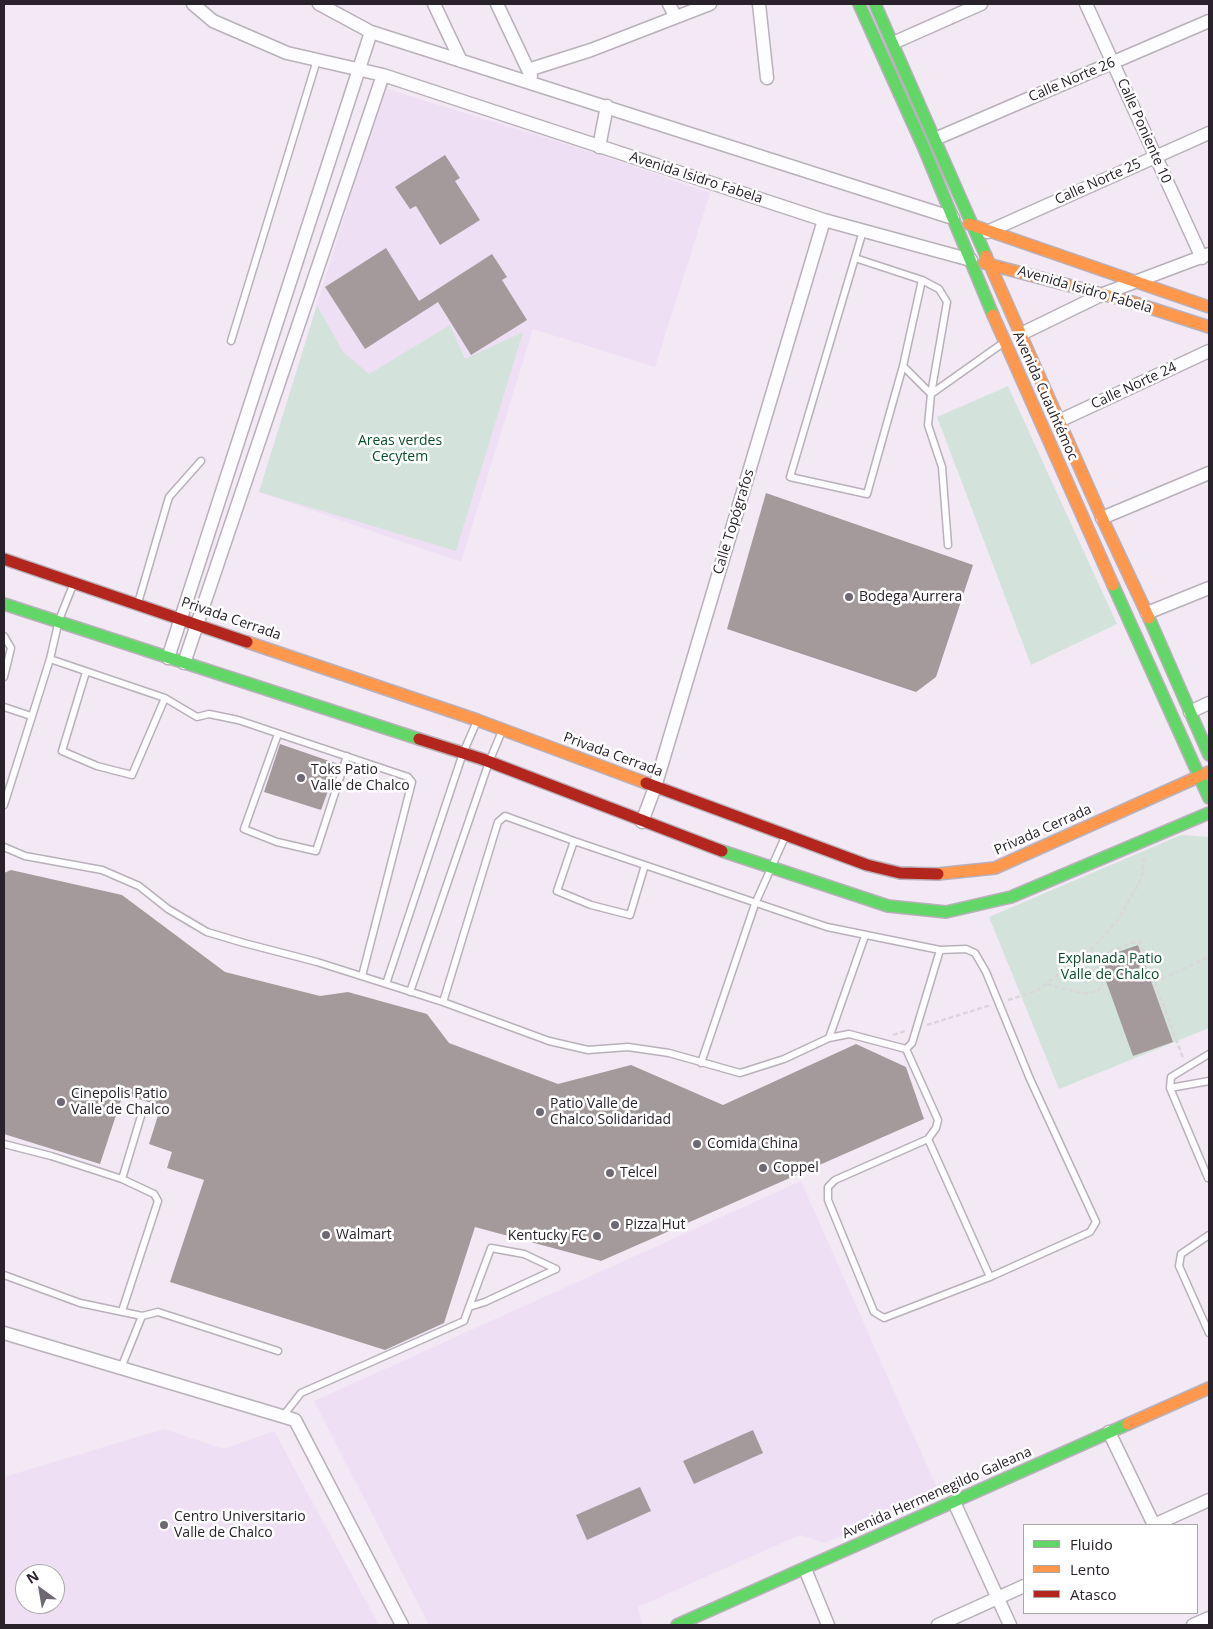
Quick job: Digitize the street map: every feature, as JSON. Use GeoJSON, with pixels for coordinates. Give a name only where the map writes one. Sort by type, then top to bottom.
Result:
{"type":"FeatureCollection","features":[{"type":"Feature","properties":{"kind":"street","name":"Avenida Isidro Fabela"},"geometry":{"type":"LineString","coordinates":[[193,4],[213,21],[287,53],[382,75],[824,220],[1103,294],[1209,327]]}},
{"type":"Feature","properties":{"kind":"street","name":"Avenida Isidro Fabela"},"geometry":{"type":"LineString","coordinates":[[319,4],[372,32],[953,218],[987,232],[1209,307]]}},
{"type":"Feature","properties":{"kind":"street"},"geometry":{"type":"LineString","coordinates":[[340,4],[348,19]]}},
{"type":"Feature","properties":{"kind":"street"},"geometry":{"type":"LineString","coordinates":[[434,4],[461,61]]}},
{"type":"Feature","properties":{"kind":"street"},"geometry":{"type":"LineString","coordinates":[[498,4],[535,84]]}},
{"type":"Feature","properties":{"kind":"street"},"geometry":{"type":"LineString","coordinates":[[668,4],[676,16]]}},
{"type":"Feature","properties":{"kind":"street"},"geometry":{"type":"LineString","coordinates":[[528,70],[591,50],[710,4]]}},
{"type":"Feature","properties":{"kind":"street"},"geometry":{"type":"LineString","coordinates":[[759,4],[766,78]]}},
{"type":"Feature","properties":{"kind":"street","name":"Avenida Cuauhtémoc"},"geometry":{"type":"LineString","coordinates":[[858,4],[953,218],[1004,342],[1204,775],[1209,798]]}},
{"type":"Feature","properties":{"kind":"street","name":"Avenida Cuauhtémoc"},"geometry":{"type":"LineString","coordinates":[[876,4],[972,225],[1209,755]]}},
{"type":"Feature","properties":{"kind":"street"},"geometry":{"type":"LineString","coordinates":[[893,43],[981,4]]}},
{"type":"Feature","properties":{"kind":"street","name":"Calle Poniente 10"},"geometry":{"type":"LineString","coordinates":[[1086,4],[1156,156],[1205,256]]}},
{"type":"Feature","properties":{"kind":"street","name":"Calle Norte 26"},"geometry":{"type":"LineString","coordinates":[[935,140],[1209,21]]}},
{"type":"Feature","properties":{"kind":"street"},"geometry":{"type":"LineString","coordinates":[[168,658],[372,32]]}},
{"type":"Feature","properties":{"kind":"street"},"geometry":{"type":"LineString","coordinates":[[184,663],[382,75]]}},
{"type":"Feature","properties":{"kind":"street"},"geometry":{"type":"LineString","coordinates":[[599,147],[607,106]]}},
{"type":"Feature","properties":{"kind":"street","name":"Calle Norte 25"},"geometry":{"type":"LineString","coordinates":[[987,232],[1209,133]]}},
{"type":"Feature","properties":{"kind":"street","name":"Calle Topógrafos"},"geometry":{"type":"LineString","coordinates":[[642,822],[655,787],[824,220]]}},
{"type":"Feature","properties":{"kind":"street"},"geometry":{"type":"LineString","coordinates":[[1021,334],[1103,294],[1205,256]]}},
{"type":"Feature","properties":{"kind":"street"},"geometry":{"type":"LineString","coordinates":[[276,330],[295,336]]}},
{"type":"Feature","properties":{"kind":"street","name":"Calle Norte 24"},"geometry":{"type":"LineString","coordinates":[[1059,421],[1209,351]]}},
{"type":"Feature","properties":{"kind":"street"},"geometry":{"type":"LineString","coordinates":[[1102,518],[1209,473]]}},
{"type":"Feature","properties":{"kind":"street","name":"Privada Cerrada"},"geometry":{"type":"LineString","coordinates":[[4,558],[477,720],[655,787],[787,833],[867,865],[900,873],[946,874],[995,868],[1204,775]]}},
{"type":"Feature","properties":{"kind":"street"},"geometry":{"type":"LineString","coordinates":[[1147,614],[1209,588]]}},
{"type":"Feature","properties":{"kind":"street"},"geometry":{"type":"LineString","coordinates":[[4,604],[59,620],[168,658],[463,753],[770,870],[888,906],[946,912],[1011,897],[1209,812]]}},
{"type":"Feature","properties":{"kind":"street"},"geometry":{"type":"LineString","coordinates":[[1190,712],[1209,703]]}},
{"type":"Feature","properties":{"kind":"street"},"geometry":{"type":"LineString","coordinates":[[4,1333],[295,1420],[402,1625]]}},
{"type":"Feature","properties":{"kind":"street","name":"Avenida Hermenegildo Galeana"},"geometry":{"type":"LineString","coordinates":[[677,1625],[1209,1388]]}},
{"type":"Feature","properties":{"kind":"street"},"geometry":{"type":"LineString","coordinates":[[1110,1432],[1154,1524]]}},
{"type":"Feature","properties":{"kind":"street"},"geometry":{"type":"LineString","coordinates":[[1156,1524],[1209,1500]]}},
{"type":"Feature","properties":{"kind":"street"},"geometry":{"type":"LineString","coordinates":[[954,1502],[1010,1625]]}},
{"type":"Feature","properties":{"kind":"street"},"geometry":{"type":"LineString","coordinates":[[805,1569],[828,1625]]}},
{"type":"Feature","properties":{"kind":"street"},"geometry":{"type":"LineString","coordinates":[[938,1625],[1023,1586]]}},
{"type":"Feature","properties":{"kind":"lane"},"geometry":{"type":"LineString","coordinates":[[231,341],[316,60]]}},
{"type":"Feature","properties":{"kind":"lane"},"geometry":{"type":"LineString","coordinates":[[863,231],[790,477],[867,494],[903,366],[922,280]]}},
{"type":"Feature","properties":{"kind":"lane"},"geometry":{"type":"LineString","coordinates":[[856,258],[922,280],[939,289],[947,302],[931,394],[928,425],[942,467],[948,545]]}},
{"type":"Feature","properties":{"kind":"lane"},"geometry":{"type":"LineString","coordinates":[[931,394],[1004,342]]}},
{"type":"Feature","properties":{"kind":"lane"},"geometry":{"type":"LineString","coordinates":[[903,366],[931,394]]}},
{"type":"Feature","properties":{"kind":"lane"},"geometry":{"type":"LineString","coordinates":[[138,603],[169,496],[200,461]]}},
{"type":"Feature","properties":{"kind":"lane"},"geometry":{"type":"LineString","coordinates":[[4,805],[50,659],[59,620],[74,581]]}},
{"type":"Feature","properties":{"kind":"lane"},"geometry":{"type":"LineString","coordinates":[[4,636],[11,648],[4,677]]}},
{"type":"Feature","properties":{"kind":"lane"},"geometry":{"type":"LineString","coordinates":[[50,659],[165,698],[197,716],[209,714],[238,720],[408,777],[412,782],[362,976]]}},
{"type":"Feature","properties":{"kind":"lane"},"geometry":{"type":"LineString","coordinates":[[86,672],[62,751],[97,766],[132,775],[165,698]]}},
{"type":"Feature","properties":{"kind":"lane"},"geometry":{"type":"LineString","coordinates":[[4,707],[31,716]]}},
{"type":"Feature","properties":{"kind":"lane"},"geometry":{"type":"LineString","coordinates":[[386,984],[463,753],[477,720]]}},
{"type":"Feature","properties":{"kind":"lane"},"geometry":{"type":"LineString","coordinates":[[410,992],[489,762],[502,730]]}},
{"type":"Feature","properties":{"kind":"lane"},"geometry":{"type":"LineString","coordinates":[[278,734],[244,829],[277,842],[316,851],[347,756]]}},
{"type":"Feature","properties":{"kind":"lane"},"geometry":{"type":"LineString","coordinates":[[442,1002],[498,822],[505,816],[574,842],[755,904],[865,936],[940,950],[966,949],[976,953],[1096,1222],[1090,1232],[990,1277],[884,1318],[874,1312],[828,1200],[828,1187],[835,1180],[928,1139],[936,1128],[938,1120],[906,1049]]}},
{"type":"Feature","properties":{"kind":"lane"},"geometry":{"type":"LineString","coordinates":[[701,1063],[755,904],[787,833]]}},
{"type":"Feature","properties":{"kind":"lane"},"geometry":{"type":"LineString","coordinates":[[574,842],[557,891],[591,905],[630,915],[645,865]]}},
{"type":"Feature","properties":{"kind":"lane"},"geometry":{"type":"LineString","coordinates":[[4,847],[25,856],[102,870],[139,886],[168,909],[207,932],[244,944],[317,962],[442,1002],[549,1041],[588,1050],[628,1048],[669,1053],[740,1073],[784,1059],[829,1038],[849,1034],[906,1049]]}},
{"type":"Feature","properties":{"kind":"lane"},"geometry":{"type":"LineString","coordinates":[[829,1038],[865,936]]}},
{"type":"Feature","properties":{"kind":"lane"},"geometry":{"type":"LineString","coordinates":[[906,1049],[912,1043],[940,950]]}},
{"type":"Feature","properties":{"kind":"lane"},"geometry":{"type":"LineString","coordinates":[[1209,1054],[1171,1077],[1170,1088],[1209,1179]]}},
{"type":"Feature","properties":{"kind":"lane"},"geometry":{"type":"LineString","coordinates":[[1170,1088],[1209,1081]]}},
{"type":"Feature","properties":{"kind":"lane"},"geometry":{"type":"LineString","coordinates":[[122,1179],[141,1116]]}},
{"type":"Feature","properties":{"kind":"lane"},"geometry":{"type":"LineString","coordinates":[[928,1139],[990,1277]]}},
{"type":"Feature","properties":{"kind":"lane"},"geometry":{"type":"LineString","coordinates":[[4,1144],[52,1156],[122,1179],[154,1194],[158,1201],[122,1311]]}},
{"type":"Feature","properties":{"kind":"lane"},"geometry":{"type":"LineString","coordinates":[[1209,1235],[1181,1254],[1179,1266],[1209,1333]]}},
{"type":"Feature","properties":{"kind":"lane"},"geometry":{"type":"LineString","coordinates":[[283,1416],[301,1393],[464,1321],[468,1307],[491,1248],[524,1254],[556,1269],[485,1302],[468,1307]]}},
{"type":"Feature","properties":{"kind":"lane"},"geometry":{"type":"LineString","coordinates":[[4,1275],[80,1303],[142,1316],[158,1312],[278,1351]]}},
{"type":"Feature","properties":{"kind":"lane"},"geometry":{"type":"LineString","coordinates":[[121,1368],[142,1316]]}},
{"type":"Feature","properties":{"kind":"path"},"geometry":{"type":"LineString","coordinates":[[872,1040],[1036,991],[1047,984],[1092,949],[1117,921],[1138,885],[1143,872],[1145,841]]}},
{"type":"Feature","properties":{"kind":"path"},"geometry":{"type":"LineString","coordinates":[[1096,957],[1137,941],[1140,942],[1186,1068]]}},
{"type":"Feature","properties":{"kind":"path"},"geometry":{"type":"LineString","coordinates":[[1047,984],[1084,994],[1098,991],[1102,984],[1096,957],[1092,949]]}},
{"type":"Feature","properties":{"kind":"path"},"geometry":{"type":"LineString","coordinates":[[1155,982],[1209,957]]}},
{"type":"Feature","properties":{"kind":"shaded area"},"geometry":{"type":"Polygon","coordinates":[[[384,88],[591,152],[710,193],[655,367],[533,329],[461,562],[259,492],[384,88]]]}},
{"type":"Feature","properties":{"kind":"shaded area"},"geometry":{"type":"Polygon","coordinates":[[[801,1181],[938,1491],[825,1543],[800,1535],[638,1607],[642,1624],[639,1625],[429,1625],[314,1401],[801,1181]]]}},
{"type":"Feature","properties":{"kind":"shaded area","name":"Centro Universitario Valle de Chalco"},"geometry":{"type":"Polygon","coordinates":[[[164,1429],[224,1449],[274,1431],[379,1625],[4,1625],[4,1477],[164,1429]]]}},
{"type":"Feature","properties":{"kind":"green space","name":"Areas verdes Cecytem"},"geometry":{"type":"Polygon","coordinates":[[[317,305],[343,352],[369,374],[450,325],[465,359],[523,332],[456,551],[259,492],[317,305]]]}},
{"type":"Feature","properties":{"kind":"green space"},"geometry":{"type":"Polygon","coordinates":[[[1008,386],[1117,624],[1031,665],[937,417],[1008,386]]]}},
{"type":"Feature","properties":{"kind":"green space","name":"Explanada Patio Valle de Chalco"},"geometry":{"type":"Polygon","coordinates":[[[1181,835],[1209,837],[1209,1028],[1059,1089],[989,917],[1181,835]]]}},
{"type":"Feature","properties":{"kind":"building"},"geometry":{"type":"Polygon","coordinates":[[[445,155],[460,178],[455,181],[480,220],[440,245],[416,206],[410,209],[395,187],[445,155]]]}},
{"type":"Feature","properties":{"kind":"building"},"geometry":{"type":"Polygon","coordinates":[[[386,248],[419,301],[492,254],[507,277],[502,280],[527,320],[471,355],[438,302],[365,349],[325,287],[386,248]]]}},
{"type":"Feature","properties":{"kind":"building","name":"Bodega Aurrera"},"geometry":{"type":"Polygon","coordinates":[[[766,493],[973,565],[936,677],[916,692],[727,629],[766,493]]]}},
{"type":"Feature","properties":{"kind":"building","name":"Toks Patio Valle de Chalco"},"geometry":{"type":"Polygon","coordinates":[[[280,744],[338,764],[321,810],[264,792],[280,744]]]}},
{"type":"Feature","properties":{"kind":"building","name":"Patio Valle de Chalco Solidaridad"},"geometry":{"type":"Polygon","coordinates":[[[11,870],[122,895],[225,972],[320,996],[348,992],[427,1014],[449,1043],[558,1084],[631,1065],[723,1105],[856,1044],[906,1067],[924,1119],[601,1261],[475,1227],[444,1323],[385,1350],[170,1282],[204,1180],[167,1168],[172,1152],[149,1144],[161,1106],[123,1094],[100,1164],[4,1134],[4,873],[11,870]]]}},
{"type":"Feature","properties":{"kind":"building"},"geometry":{"type":"Polygon","coordinates":[[[1138,945],[1173,1042],[1133,1056],[1098,959],[1138,945]]]}},
{"type":"Feature","properties":{"kind":"building"},"geometry":{"type":"Polygon","coordinates":[[[753,1430],[763,1453],[694,1484],[683,1461],[753,1430]]]}},
{"type":"Feature","properties":{"kind":"building"},"geometry":{"type":"Polygon","coordinates":[[[640,1487],[651,1511],[587,1540],[576,1515],[640,1487]]]}},
{"type":"Feature","properties":{"kind":"traffic: fast"},"geometry":{"type":"LineString","coordinates":[[859,4],[923,146],[993,315]]}},
{"type":"Feature","properties":{"kind":"traffic: fast"},"geometry":{"type":"LineString","coordinates":[[875,4],[986,256]]}},
{"type":"Feature","properties":{"kind":"traffic: fast"},"geometry":{"type":"LineString","coordinates":[[1113,585],[1209,798]]}},
{"type":"Feature","properties":{"kind":"traffic: fast"},"geometry":{"type":"LineString","coordinates":[[4,604],[419,739]]}},
{"type":"Feature","properties":{"kind":"traffic: fast"},"geometry":{"type":"LineString","coordinates":[[1149,618],[1209,755]]}},
{"type":"Feature","properties":{"kind":"traffic: fast"},"geometry":{"type":"LineString","coordinates":[[722,851],[888,906],[946,912],[1011,897],[1209,813]]}},
{"type":"Feature","properties":{"kind":"traffic: fast"},"geometry":{"type":"LineString","coordinates":[[677,1625],[1128,1424]]}},
{"type":"Feature","properties":{"kind":"traffic: slow"},"geometry":{"type":"LineString","coordinates":[[969,224],[1209,307]]}},
{"type":"Feature","properties":{"kind":"traffic: slow"},"geometry":{"type":"LineString","coordinates":[[986,256],[1102,518],[1149,618]]}},
{"type":"Feature","properties":{"kind":"traffic: slow"},"geometry":{"type":"LineString","coordinates":[[984,263],[1132,302],[1209,327]]}},
{"type":"Feature","properties":{"kind":"traffic: slow"},"geometry":{"type":"LineString","coordinates":[[993,315],[1113,585]]}},
{"type":"Feature","properties":{"kind":"traffic: slow"},"geometry":{"type":"LineString","coordinates":[[247,642],[477,720],[646,783]]}},
{"type":"Feature","properties":{"kind":"traffic: slow"},"geometry":{"type":"LineString","coordinates":[[938,874],[995,868],[1209,772]]}},
{"type":"Feature","properties":{"kind":"traffic: slow"},"geometry":{"type":"LineString","coordinates":[[1128,1424],[1209,1388]]}},
{"type":"Feature","properties":{"kind":"traffic: jam"},"geometry":{"type":"LineString","coordinates":[[4,559],[247,642]]}},
{"type":"Feature","properties":{"kind":"traffic: jam"},"geometry":{"type":"LineString","coordinates":[[419,739],[482,759],[722,851]]}},
{"type":"Feature","properties":{"kind":"traffic: jam"},"geometry":{"type":"LineString","coordinates":[[646,783],[867,865],[900,873],[938,874]]}},
{"type":"Feature","properties":{"kind":"place","name":"Bodega Aurrera"},"geometry":{"type":"Point","coordinates":[849,597]}},
{"type":"Feature","properties":{"kind":"place","name":"Toks Patio Valle de Chalco"},"geometry":{"type":"Point","coordinates":[301,778]}},
{"type":"Feature","properties":{"kind":"place","name":"Cinepolis Patio Valle de Chalco"},"geometry":{"type":"Point","coordinates":[61,1102]}},
{"type":"Feature","properties":{"kind":"place","name":"Patio Valle de Chalco Solidaridad"},"geometry":{"type":"Point","coordinates":[540,1112]}},
{"type":"Feature","properties":{"kind":"place","name":"Comida China"},"geometry":{"type":"Point","coordinates":[697,1144]}},
{"type":"Feature","properties":{"kind":"place","name":"Coppel"},"geometry":{"type":"Point","coordinates":[763,1168]}},
{"type":"Feature","properties":{"kind":"place","name":"Telcel"},"geometry":{"type":"Point","coordinates":[610,1173]}},
{"type":"Feature","properties":{"kind":"place","name":"Pizza Hut"},"geometry":{"type":"Point","coordinates":[615,1225]}},
{"type":"Feature","properties":{"kind":"place","name":"Walmart"},"geometry":{"type":"Point","coordinates":[326,1235]}},
{"type":"Feature","properties":{"kind":"place","name":"Kentucky FC"},"geometry":{"type":"Point","coordinates":[597,1236]}},
{"type":"Feature","properties":{"kind":"place","name":"Centro Universitario Valle de Chalco"},"geometry":{"type":"Point","coordinates":[164,1525]}}]}
